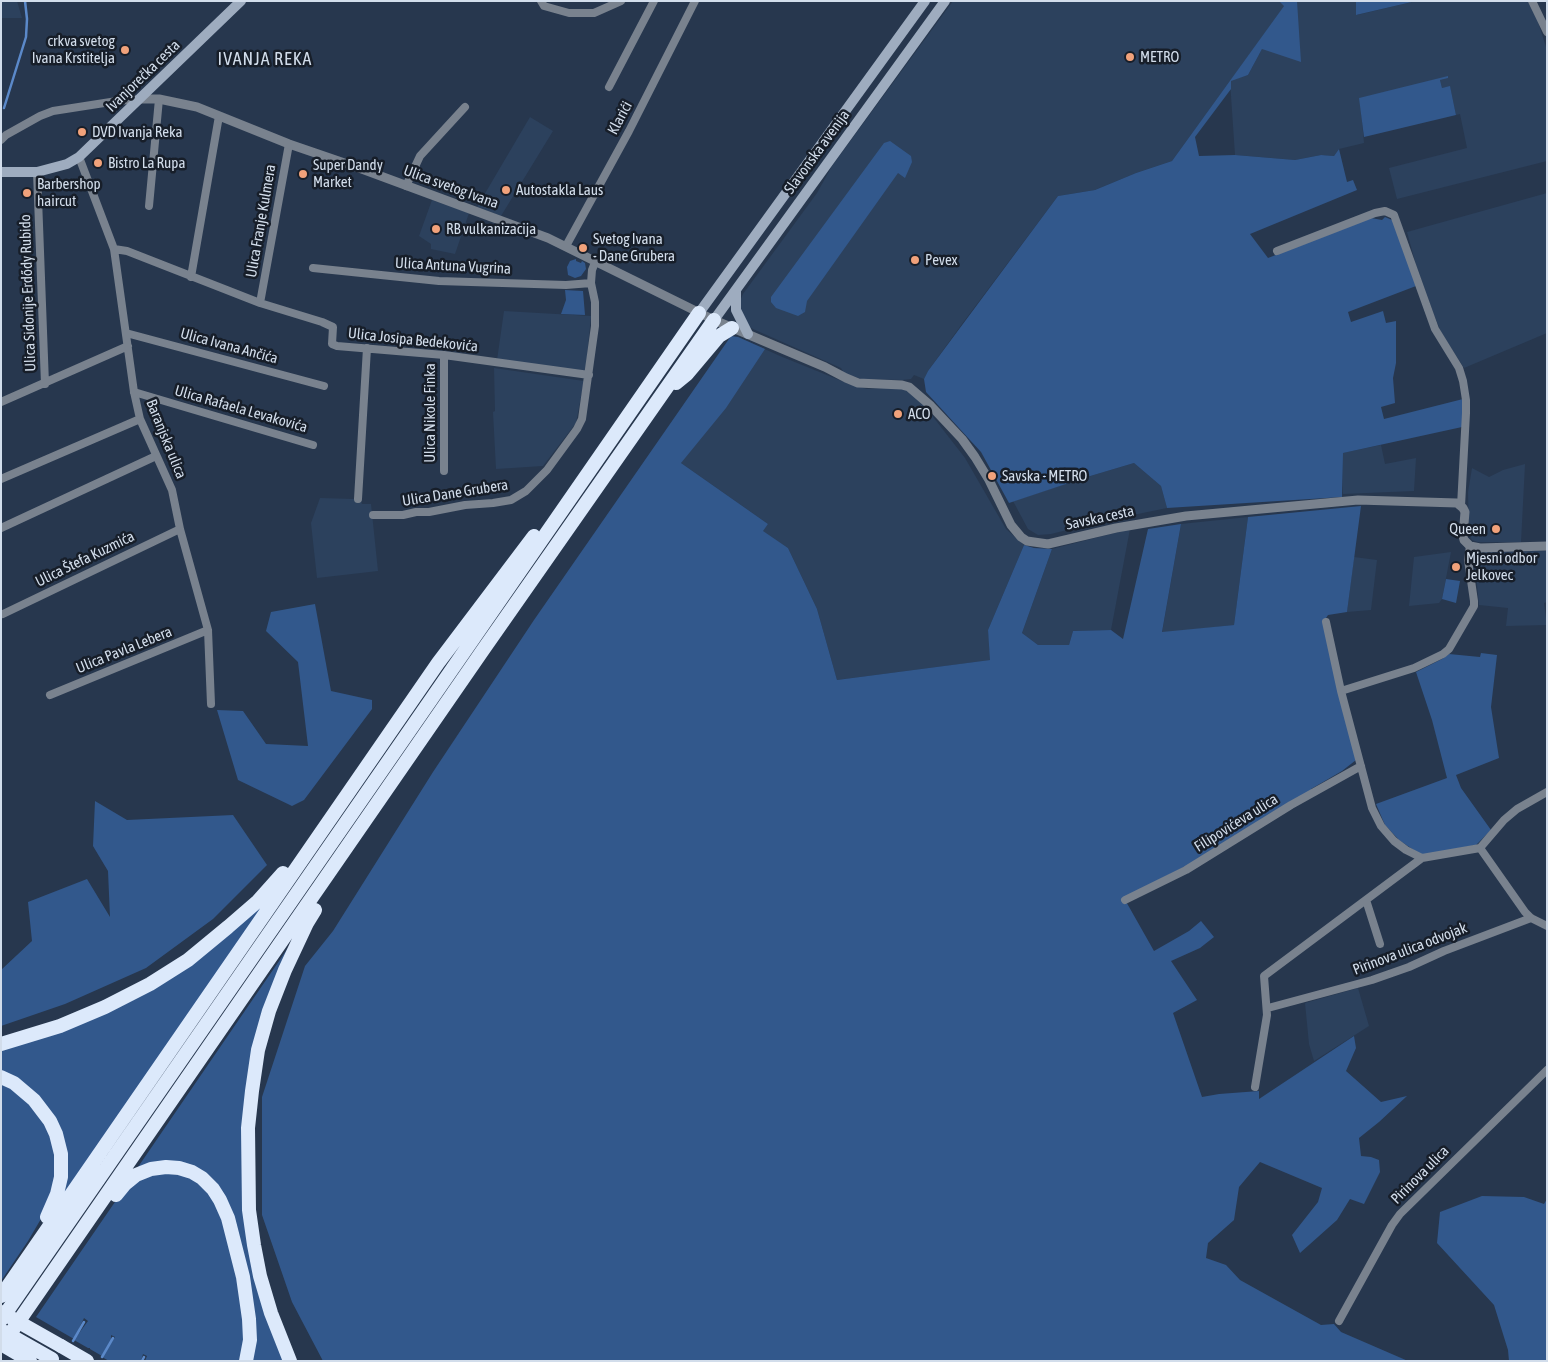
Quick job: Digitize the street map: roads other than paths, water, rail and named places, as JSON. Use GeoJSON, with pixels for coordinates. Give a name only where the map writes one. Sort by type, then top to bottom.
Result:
{"type":"FeatureCollection","features":[{"type":"Feature","properties":{"kind":"highway"},"geometry":{"type":"LineString","coordinates":[[1,1320],[699,313]]}},
{"type":"Feature","properties":{"kind":"highway"},"geometry":{"type":"LineString","coordinates":[[30,1361],[1,1346],[714,320]]}},
{"type":"Feature","properties":{"kind":"highway"},"geometry":{"type":"LineString","coordinates":[[665,390],[687,374],[719,336],[732,328]]}},
{"type":"Feature","properties":{"kind":"highway"},"geometry":{"type":"LineString","coordinates":[[1,1296],[438,663],[490,591],[546,521],[562,510]]}},
{"type":"Feature","properties":{"kind":"highway"},"geometry":{"type":"LineString","coordinates":[[290,1361],[271,1313],[260,1276],[249,1210],[248,1128],[252,1091],[269,1011],[285,970],[307,923],[354,849],[356,835]]}},
{"type":"Feature","properties":{"kind":"highway"},"geometry":{"type":"LineString","coordinates":[[1,1044],[60,1026],[105,1007],[150,984],[188,960],[258,901],[282,875],[296,856],[314,840]]}},
{"type":"Feature","properties":{"kind":"highway"},"geometry":{"type":"LineString","coordinates":[[1,1077],[25,1091],[43,1110],[56,1134],[61,1161],[61,1177],[57,1194],[44,1222],[24,1254],[19,1270]]}},
{"type":"Feature","properties":{"kind":"highway"},"geometry":{"type":"LineString","coordinates":[[87,1223],[105,1211],[125,1184],[142,1172],[159,1167],[179,1168],[192,1172],[208,1183],[217,1194],[224,1208],[238,1254],[249,1319],[250,1340],[246,1361]]}},
{"type":"Feature","properties":{"kind":"highway"},"geometry":{"type":"LineString","coordinates":[[1,1312],[87,1361]]}},
{"type":"Feature","properties":{"kind":"highway"},"geometry":{"type":"LineString","coordinates":[[1,1330],[54,1360]]}},
{"type":"Feature","properties":{"kind":"main road","name":"Ivanjorečka cesta"},"geometry":{"type":"LineString","coordinates":[[1,172],[38,172],[67,164],[79,157],[241,1]]}},
{"type":"Feature","properties":{"kind":"main road","name":"Slavonska avenija"},"geometry":{"type":"LineString","coordinates":[[699,313],[925,1]]}},
{"type":"Feature","properties":{"kind":"main road","name":"Slavonska avenija"},"geometry":{"type":"LineString","coordinates":[[714,320],[945,1]]}},
{"type":"Feature","properties":{"kind":"main road"},"geometry":{"type":"LineString","coordinates":[[736,290],[736,310],[748,334]]}},
{"type":"Feature","properties":{"kind":"street"},"geometry":{"type":"LineString","coordinates":[[541,1],[544,6],[569,13],[594,13],[621,1]]}},
{"type":"Feature","properties":{"kind":"street"},"geometry":{"type":"LineString","coordinates":[[609,87],[654,1]]}},
{"type":"Feature","properties":{"kind":"street","name":"Klarići"},"geometry":{"type":"LineString","coordinates":[[566,246],[629,131],[695,1]]}},
{"type":"Feature","properties":{"kind":"street"},"geometry":{"type":"LineString","coordinates":[[1532,1],[1547,32]]}},
{"type":"Feature","properties":{"kind":"street","name":"Ulica svetog Ivana"},"geometry":{"type":"LineString","coordinates":[[141,99],[159,99],[197,107],[289,144],[538,234],[596,260],[714,320]]}},
{"type":"Feature","properties":{"kind":"street"},"geometry":{"type":"LineString","coordinates":[[1,140],[6,135],[40,116],[53,111],[141,99]]}},
{"type":"Feature","properties":{"kind":"street"},"geometry":{"type":"LineString","coordinates":[[149,206],[159,99]]}},
{"type":"Feature","properties":{"kind":"street"},"geometry":{"type":"LineString","coordinates":[[406,186],[420,156],[465,106]]}},
{"type":"Feature","properties":{"kind":"street"},"geometry":{"type":"LineString","coordinates":[[191,277],[219,116]]}},
{"type":"Feature","properties":{"kind":"street","name":"Ulica Franje Kulmera"},"geometry":{"type":"LineString","coordinates":[[260,303],[289,144]]}},
{"type":"Feature","properties":{"kind":"street","name":"Baranjska ulica"},"geometry":{"type":"LineString","coordinates":[[79,157],[114,249],[134,392],[140,418],[172,490],[180,529],[208,630],[212,704]]}},
{"type":"Feature","properties":{"kind":"street","name":"Ulica Sidonije Erdődy Rubido"},"geometry":{"type":"LineString","coordinates":[[38,172],[45,384]]}},
{"type":"Feature","properties":{"kind":"street"},"geometry":{"type":"LineString","coordinates":[[1277,251],[1374,213],[1385,212],[1394,215],[1435,329],[1459,368],[1463,381],[1466,400],[1461,506],[1465,512],[1464,540],[1470,546],[1480,548],[1547,546]]}},
{"type":"Feature","properties":{"kind":"street","name":"Ulica Josipa Bedekovića"},"geometry":{"type":"LineString","coordinates":[[114,249],[127,251],[260,303],[322,322],[332,327],[332,344],[337,346],[444,355],[589,375]]}},
{"type":"Feature","properties":{"kind":"street","name":"Ulica Dane Grubera"},"geometry":{"type":"LineString","coordinates":[[373,515],[403,515],[503,502],[519,496],[547,470],[578,429],[582,419],[595,326],[595,302],[591,283],[592,270],[596,260]]}},
{"type":"Feature","properties":{"kind":"street","name":"Ulica Antuna Vugrina"},"geometry":{"type":"LineString","coordinates":[[313,268],[439,281],[566,285],[591,283]]}},
{"type":"Feature","properties":{"kind":"street","name":"Savska cesta"},"geometry":{"type":"LineString","coordinates":[[714,320],[858,383],[909,387],[931,406],[962,439],[979,462],[1012,525],[1021,537],[1033,543],[1048,544],[1116,528],[1186,516],[1358,500],[1446,502],[1457,503],[1461,506]]}},
{"type":"Feature","properties":{"kind":"street","name":"Ulica Ivana Ančića"},"geometry":{"type":"LineString","coordinates":[[126,332],[324,386]]}},
{"type":"Feature","properties":{"kind":"street"},"geometry":{"type":"LineString","coordinates":[[1,402],[128,346]]}},
{"type":"Feature","properties":{"kind":"street"},"geometry":{"type":"LineString","coordinates":[[358,499],[367,348]]}},
{"type":"Feature","properties":{"kind":"street","name":"Ulica Nikole Finka"},"geometry":{"type":"LineString","coordinates":[[444,355],[444,471]]}},
{"type":"Feature","properties":{"kind":"street","name":"Ulica Rafaela Levakovića"},"geometry":{"type":"LineString","coordinates":[[134,392],[312,445]]}},
{"type":"Feature","properties":{"kind":"street"},"geometry":{"type":"LineString","coordinates":[[1,479],[140,418]]}},
{"type":"Feature","properties":{"kind":"street"},"geometry":{"type":"LineString","coordinates":[[1,528],[156,456]]}},
{"type":"Feature","properties":{"kind":"street","name":"Ulica Štefa Kuzmića"},"geometry":{"type":"LineString","coordinates":[[3,614],[180,529]]}},
{"type":"Feature","properties":{"kind":"street"},"geometry":{"type":"LineString","coordinates":[[1341,691],[1414,668],[1439,657],[1449,649],[1474,606],[1468,560],[1470,546]]}},
{"type":"Feature","properties":{"kind":"street"},"geometry":{"type":"LineString","coordinates":[[1326,622],[1341,691],[1372,808],[1381,826],[1394,841],[1422,858]]}},
{"type":"Feature","properties":{"kind":"street","name":"Ulica Pavla Lebera"},"geometry":{"type":"LineString","coordinates":[[50,695],[208,630]]}},
{"type":"Feature","properties":{"kind":"street","name":"Filipovićeva ulica"},"geometry":{"type":"LineString","coordinates":[[1125,900],[1186,870],[1291,805],[1361,766]]}},
{"type":"Feature","properties":{"kind":"street"},"geometry":{"type":"LineString","coordinates":[[1255,1087],[1268,1008],[1264,976],[1422,858],[1480,848],[1504,820],[1517,809],[1547,792]]}},
{"type":"Feature","properties":{"kind":"street"},"geometry":{"type":"LineString","coordinates":[[1480,848],[1524,912],[1547,926]]}},
{"type":"Feature","properties":{"kind":"street","name":"Pirinova ulica odvojak"},"geometry":{"type":"LineString","coordinates":[[1366,900],[1380,944]]}},
{"type":"Feature","properties":{"kind":"street","name":"Pirinova ulica odvojak"},"geometry":{"type":"LineString","coordinates":[[1268,1008],[1372,980],[1531,918]]}},
{"type":"Feature","properties":{"kind":"street","name":"Pirinova ulica"},"geometry":{"type":"LineString","coordinates":[[1339,1321],[1392,1225],[1400,1214],[1547,1070]]}},
{"type":"Feature","properties":{"kind":"waterway"},"geometry":{"type":"LineString","coordinates":[[4,108],[26,37],[25,1]]}},
{"type":"Feature","properties":{"kind":"waterway"},"geometry":{"type":"LineString","coordinates":[[73,1341],[84,1322]]}},
{"type":"Feature","properties":{"kind":"waterway"},"geometry":{"type":"LineString","coordinates":[[102,1357],[113,1338]]}},
{"type":"Feature","properties":{"kind":"waterway"},"geometry":{"type":"LineString","coordinates":[[142,1361],[144,1357]]}},
{"type":"Feature","properties":{"kind":"place","name":"crkva svetog Ivana Krstitelja"},"geometry":{"type":"Point","coordinates":[125,50]}},
{"type":"Feature","properties":{"kind":"place","name":"METRO"},"geometry":{"type":"Point","coordinates":[1130,57]}},
{"type":"Feature","properties":{"kind":"place","name":"DVD Ivanja Reka"},"geometry":{"type":"Point","coordinates":[82,132]}},
{"type":"Feature","properties":{"kind":"place","name":"Bistro La Rupa"},"geometry":{"type":"Point","coordinates":[98,163]}},
{"type":"Feature","properties":{"kind":"place","name":"Super Dandy Market"},"geometry":{"type":"Point","coordinates":[303,174]}},
{"type":"Feature","properties":{"kind":"place","name":"Autostakla Laus"},"geometry":{"type":"Point","coordinates":[506,190]}},
{"type":"Feature","properties":{"kind":"place","name":"Barbershop haircut"},"geometry":{"type":"Point","coordinates":[27,193]}},
{"type":"Feature","properties":{"kind":"place","name":"RB vulkanizacija"},"geometry":{"type":"Point","coordinates":[436,229]}},
{"type":"Feature","properties":{"kind":"place","name":"Svetog Ivana - Dane Grubera"},"geometry":{"type":"Point","coordinates":[583,248]}},
{"type":"Feature","properties":{"kind":"place","name":"Pevex"},"geometry":{"type":"Point","coordinates":[915,260]}},
{"type":"Feature","properties":{"kind":"place","name":"ACO"},"geometry":{"type":"Point","coordinates":[898,414]}},
{"type":"Feature","properties":{"kind":"place","name":"Savska - METRO"},"geometry":{"type":"Point","coordinates":[992,476]}},
{"type":"Feature","properties":{"kind":"place","name":"Queen"},"geometry":{"type":"Point","coordinates":[1496,529]}},
{"type":"Feature","properties":{"kind":"place","name":"Mjesni odbor Jelkovec"},"geometry":{"type":"Point","coordinates":[1456,567]}},
{"type":"Feature","properties":{"kind":"district","name":"IVANJA REKA"},"geometry":{"type":"Point","coordinates":[265,59]}}]}
